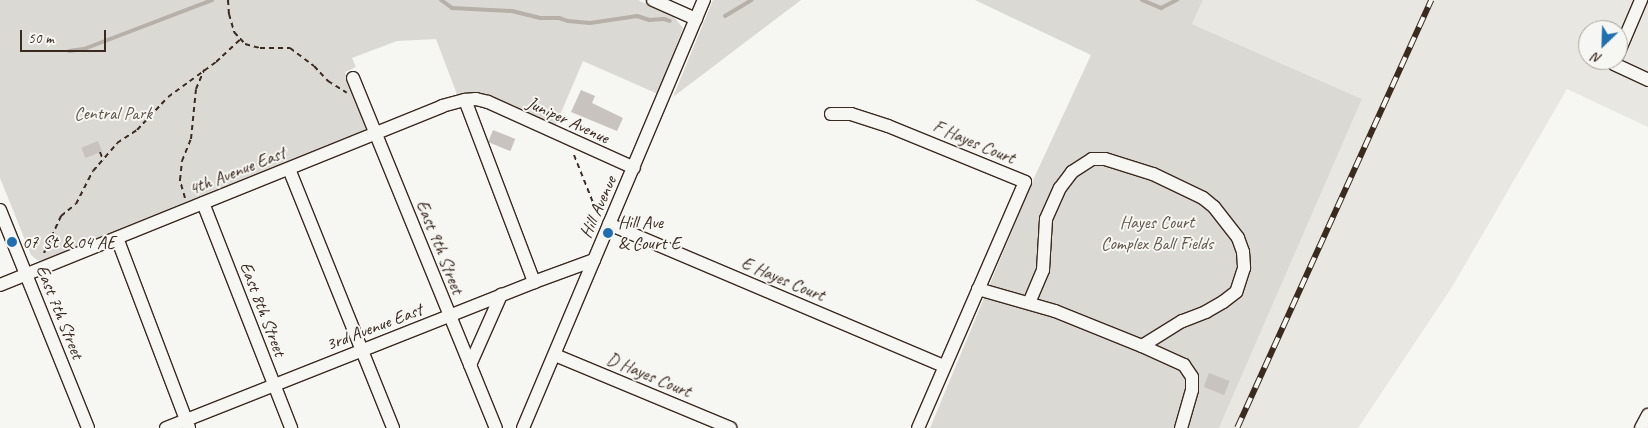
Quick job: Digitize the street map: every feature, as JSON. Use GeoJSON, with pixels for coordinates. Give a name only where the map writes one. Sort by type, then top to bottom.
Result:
{"type":"FeatureCollection","features":[{"type":"Feature","properties":{"kind":"street"},"geometry":{"type":"LineString","coordinates":[[653,0],[696,19]]}},
{"type":"Feature","properties":{"kind":"street","name":"Hill Avenue"},"geometry":{"type":"LineString","coordinates":[[523,428],[704,0]]}},
{"type":"Feature","properties":{"kind":"street"},"geometry":{"type":"LineString","coordinates":[[1628,31],[1641,0]]}},
{"type":"Feature","properties":{"kind":"street"},"geometry":{"type":"LineString","coordinates":[[1627,70],[1648,80]]}},
{"type":"Feature","properties":{"kind":"street","name":"East 9th Street"},"geometry":{"type":"LineString","coordinates":[[353,78],[496,428]]}},
{"type":"Feature","properties":{"kind":"street","name":"4th Avenue East"},"geometry":{"type":"LineString","coordinates":[[0,285],[442,106],[476,99],[488,102]]}},
{"type":"Feature","properties":{"kind":"street"},"geometry":{"type":"LineString","coordinates":[[465,100],[534,282]]}},
{"type":"Feature","properties":{"kind":"street","name":"Juniper Avenue"},"geometry":{"type":"LineString","coordinates":[[488,102],[634,168]]}},
{"type":"Feature","properties":{"kind":"street","name":"F Hayes Court"},"geometry":{"type":"LineString","coordinates":[[831,114],[851,114],[880,122],[1025,182],[918,428]]}},
{"type":"Feature","properties":{"kind":"street"},"geometry":{"type":"LineString","coordinates":[[1029,303],[1043,270],[1046,219],[1060,188],[1072,172],[1092,159],[1105,159],[1153,174],[1197,194],[1214,207],[1238,238],[1243,252],[1244,268],[1236,292],[1223,302],[1206,312],[1182,321],[1142,346]]}},
{"type":"Feature","properties":{"kind":"street"},"geometry":{"type":"LineString","coordinates":[[289,169],[393,428]]}},
{"type":"Feature","properties":{"kind":"street","name":"East 8th Street"},"geometry":{"type":"LineString","coordinates":[[203,203],[291,428]]}},
{"type":"Feature","properties":{"kind":"street","name":"East 7th Street"},"geometry":{"type":"LineString","coordinates":[[0,210],[88,428]]}},
{"type":"Feature","properties":{"kind":"street","name":"E Hayes Court"},"geometry":{"type":"LineString","coordinates":[[609,224],[944,366]]}},
{"type":"Feature","properties":{"kind":"street"},"geometry":{"type":"LineString","coordinates":[[117,238],[188,424]]}},
{"type":"Feature","properties":{"kind":"street","name":"3rd Avenue East"},"geometry":{"type":"LineString","coordinates":[[166,428],[188,424],[274,384],[594,260]]}},
{"type":"Feature","properties":{"kind":"street"},"geometry":{"type":"LineString","coordinates":[[978,289],[1055,311],[1184,365],[1190,371],[1192,377],[1192,390],[1181,428]]}},
{"type":"Feature","properties":{"kind":"street"},"geometry":{"type":"LineString","coordinates":[[470,365],[501,295]]}},
{"type":"Feature","properties":{"kind":"street","name":"D Hayes Court"},"geometry":{"type":"LineString","coordinates":[[555,355],[730,428]]}},
{"type":"Feature","properties":{"kind":"street"},"geometry":{"type":"LineString","coordinates":[[1641,428],[1648,415]]}},
{"type":"Feature","properties":{"kind":"path"},"geometry":{"type":"LineString","coordinates":[[228,0],[229,14],[234,32],[245,44],[260,48],[290,48],[314,66],[328,81],[344,92],[361,98]]}},
{"type":"Feature","properties":{"kind":"path"},"geometry":{"type":"LineString","coordinates":[[39,270],[49,240],[61,216],[76,204],[94,171],[117,143],[137,130],[168,97],[240,40]]}},
{"type":"Feature","properties":{"kind":"path"},"geometry":{"type":"LineString","coordinates":[[187,209],[180,180],[181,170],[190,140],[196,89],[204,70]]}},
{"type":"Feature","properties":{"kind":"path"},"geometry":{"type":"LineString","coordinates":[[567,139],[598,215]]}},
{"type":"Feature","properties":{"kind":"path"},"geometry":{"type":"LineString","coordinates":[[100,152],[103,160]]}},
{"type":"Feature","properties":{"kind":"shaded area"},"geometry":{"type":"Polygon","coordinates":[[[1203,0],[1648,0],[1648,127],[1567,89],[1452,287],[1358,428],[1219,428],[1362,99],[1192,24],[1203,0]]]}},
{"type":"Feature","properties":{"kind":"green space","name":"Central Park"},"geometry":{"type":"Polygon","coordinates":[[[0,0],[638,0],[674,17],[683,28],[658,94],[583,61],[554,129],[458,97],[436,39],[397,41],[352,58],[356,67],[345,72],[364,121],[366,132],[45,261],[37,260],[31,255],[0,178],[0,0]]]}},
{"type":"Feature","properties":{"kind":"green space"},"geometry":{"type":"Polygon","coordinates":[[[713,0],[801,0],[673,97],[713,0]]]}},
{"type":"Feature","properties":{"kind":"green space","name":"Hayes Court Complex Ball Fields"},"geometry":{"type":"Polygon","coordinates":[[[975,0],[1203,0],[1192,24],[1362,99],[1219,428],[930,428],[1034,178],[1091,55],[975,0]]]}},
{"type":"Feature","properties":{"kind":"building"},"geometry":{"type":"Polygon","coordinates":[[[581,90],[595,96],[592,103],[623,118],[617,131],[571,112],[581,90]]]}},
{"type":"Feature","properties":{"kind":"building"},"geometry":{"type":"Polygon","coordinates":[[[493,130],[515,139],[510,151],[488,142],[493,130]]]}},
{"type":"Feature","properties":{"kind":"building"},"geometry":{"type":"Polygon","coordinates":[[[98,141],[102,151],[85,158],[81,148],[98,141]]]}},
{"type":"Feature","properties":{"kind":"building"},"geometry":{"type":"Polygon","coordinates":[[[1209,373],[1230,381],[1224,395],[1204,387],[1209,373]]]}},
{"type":"Feature","properties":{"kind":"waterway"},"geometry":{"type":"LineString","coordinates":[[69,51],[84,49],[212,0]]}},
{"type":"Feature","properties":{"kind":"waterway"},"geometry":{"type":"LineString","coordinates":[[441,0],[452,8],[512,11],[541,18],[559,18],[568,21],[590,23],[637,16],[649,20],[664,19],[670,21]]}},
{"type":"Feature","properties":{"kind":"waterway"},"geometry":{"type":"LineString","coordinates":[[725,16],[752,0]]}},
{"type":"Feature","properties":{"kind":"waterway"},"geometry":{"type":"LineString","coordinates":[[1142,0],[1161,8],[1177,0]]}},
{"type":"Feature","properties":{"kind":"railway"},"geometry":{"type":"LineString","coordinates":[[1237,428],[1431,0]]}},
{"type":"Feature","properties":{"kind":"place","name":"Hill Ave & Court E"},"geometry":{"type":"Point","coordinates":[608,233]}},
{"type":"Feature","properties":{"kind":"place","name":"07 St & 04 AE"},"geometry":{"type":"Point","coordinates":[12,242]}}]}
